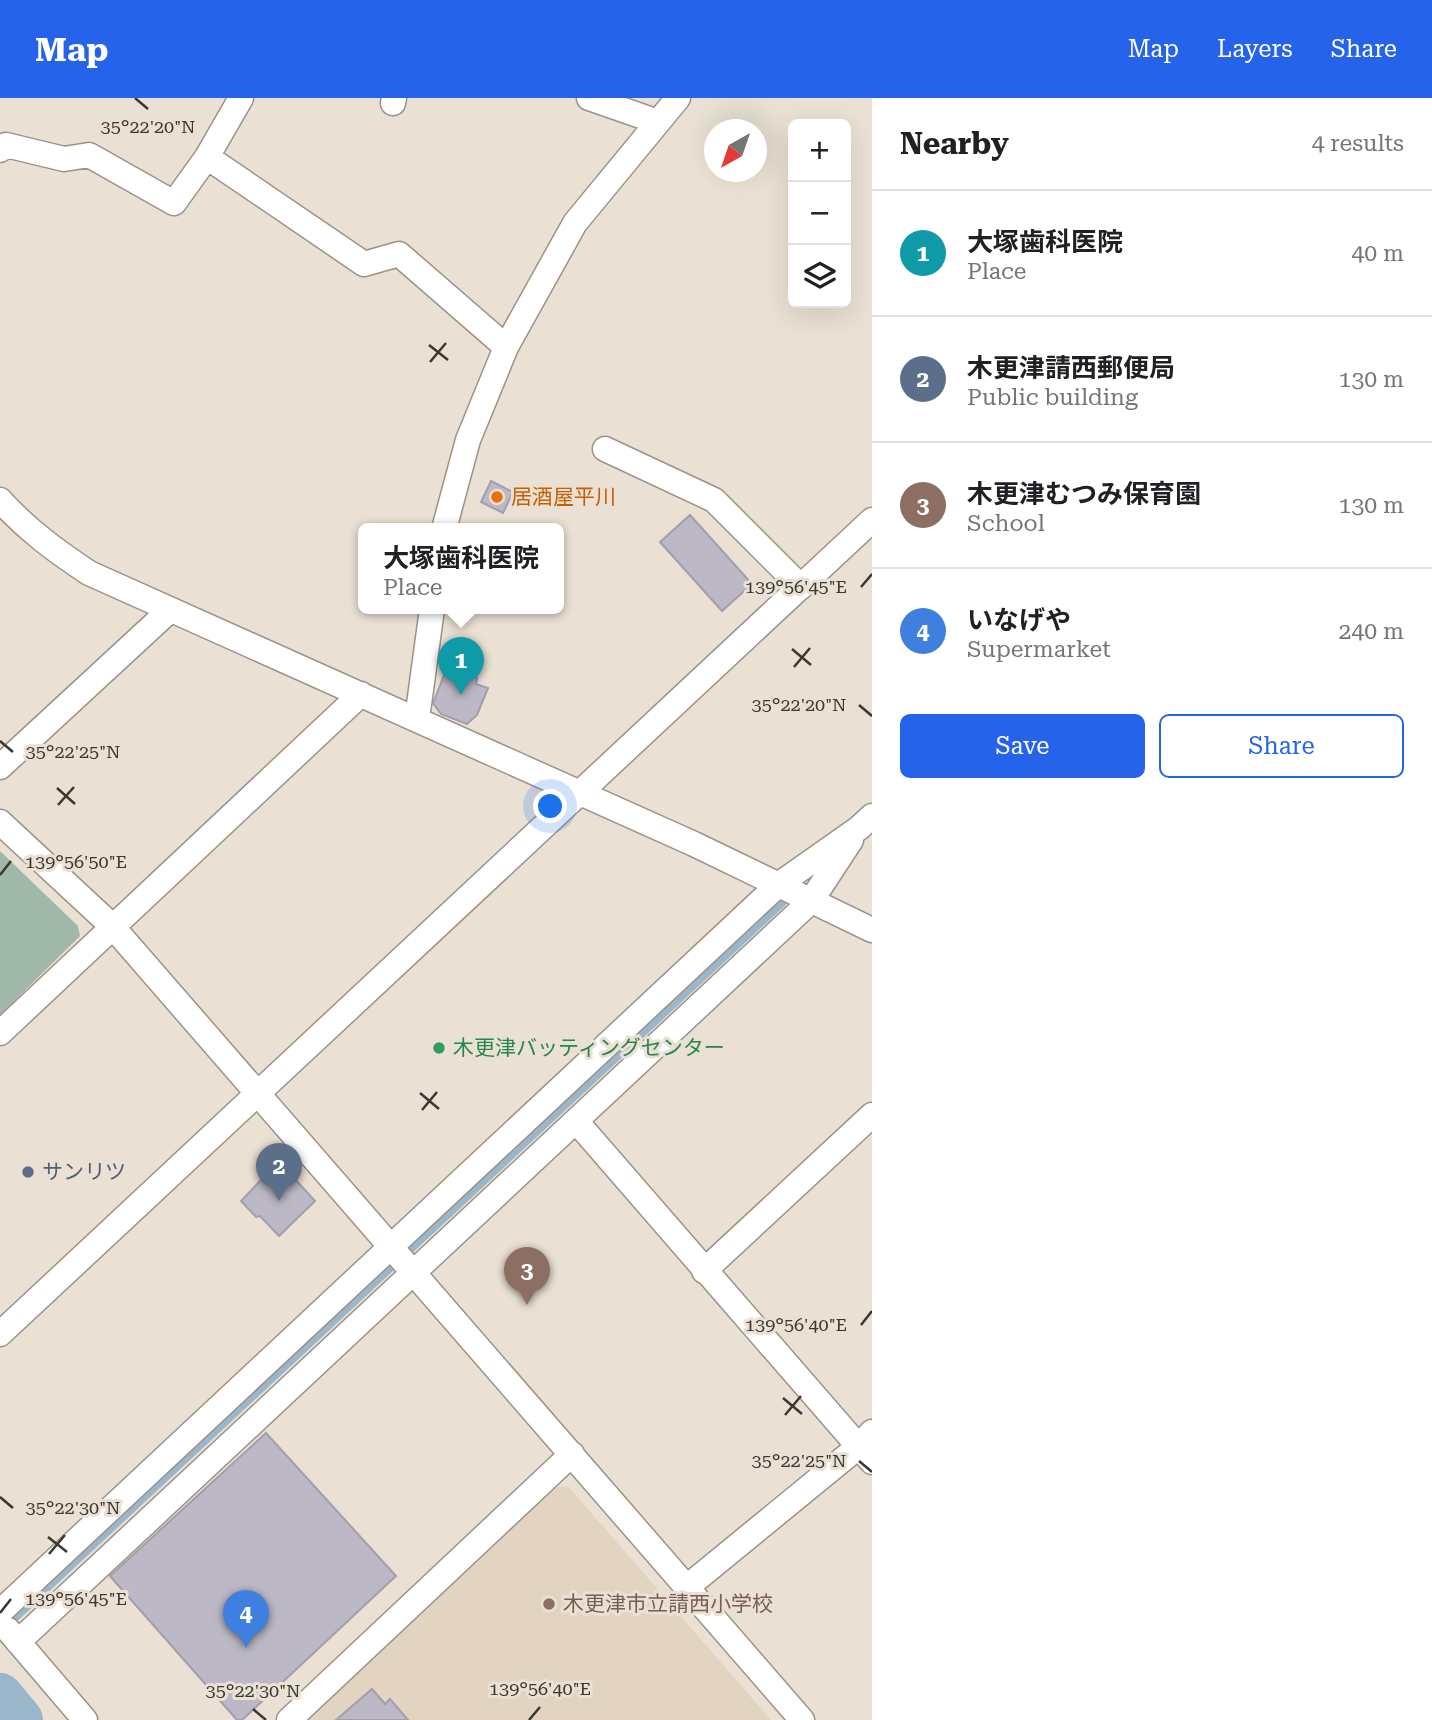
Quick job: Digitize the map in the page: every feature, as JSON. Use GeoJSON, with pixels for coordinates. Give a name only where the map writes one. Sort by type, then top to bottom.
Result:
{"type":"FeatureCollection","features":[{"type":"Feature","properties":{"kind":"street"},"geometry":{"type":"LineString","coordinates":[[0,150],[6,145],[64,159],[89,155],[174,203],[207,158],[241,98]]}},
{"type":"Feature","properties":{"kind":"street"},"geometry":{"type":"LineString","coordinates":[[589,98],[658,122]]}},
{"type":"Feature","properties":{"kind":"street"},"geometry":{"type":"LineString","coordinates":[[446,523],[468,440],[506,347],[575,223],[678,98]]}},
{"type":"Feature","properties":{"kind":"street"},"geometry":{"type":"LineString","coordinates":[[207,158],[365,264],[399,254],[506,347]]}},
{"type":"Feature","properties":{"kind":"street"},"geometry":{"type":"LineString","coordinates":[[605,449],[714,500],[800,587]]}},
{"type":"Feature","properties":{"kind":"street"},"geometry":{"type":"LineString","coordinates":[[0,500],[22,524],[48,546],[89,573],[694,844],[872,930]]}},
{"type":"Feature","properties":{"kind":"street"},"geometry":{"type":"LineString","coordinates":[[0,1334],[872,520]]}},
{"type":"Feature","properties":{"kind":"street"},"geometry":{"type":"LineString","coordinates":[[0,767],[170,610]]}},
{"type":"Feature","properties":{"kind":"street"},"geometry":{"type":"LineString","coordinates":[[417,719],[431,614]]}},
{"type":"Feature","properties":{"kind":"street"},"geometry":{"type":"LineString","coordinates":[[0,1033],[361,694]]}},
{"type":"Feature","properties":{"kind":"street"},"geometry":{"type":"LineString","coordinates":[[0,822],[112,926],[802,1720]]}},
{"type":"Feature","properties":{"kind":"street"},"geometry":{"type":"LineString","coordinates":[[85,1720],[8,1630],[403,1259],[778,885],[865,822]]}},
{"type":"Feature","properties":{"kind":"street"},"geometry":{"type":"LineString","coordinates":[[0,1612],[403,1259],[576,1121],[811,901],[865,822]]}},
{"type":"Feature","properties":{"kind":"street"},"geometry":{"type":"LineString","coordinates":[[704,1270],[872,1115]]}},
{"type":"Feature","properties":{"kind":"street"},"geometry":{"type":"LineString","coordinates":[[576,1121],[704,1270],[868,1447],[687,1587]]}},
{"type":"Feature","properties":{"kind":"street"},"geometry":{"type":"LineString","coordinates":[[289,1720],[572,1454]]}},
{"type":"Feature","properties":{"kind":"shaded area","name":"木更津市立請西小学校"},"geometry":{"type":"Polygon","coordinates":[[[568,1486],[771,1720],[302,1720],[554,1488],[568,1486]]]}},
{"type":"Feature","properties":{"kind":"green space"},"geometry":{"type":"Polygon","coordinates":[[[0,851],[78,926],[80,936],[0,1015],[0,851]]]}},
{"type":"Feature","properties":{"kind":"building","name":"居酒屋平川"},"geometry":{"type":"Polygon","coordinates":[[[491,481],[513,492],[503,513],[481,502],[491,481]]]}},
{"type":"Feature","properties":{"kind":"building"},"geometry":{"type":"Polygon","coordinates":[[[690,515],[752,584],[722,611],[660,542],[690,515]]]}},
{"type":"Feature","properties":{"kind":"building"},"geometry":{"type":"Polygon","coordinates":[[[457,671],[477,678],[476,684],[488,688],[477,715],[467,724],[441,714],[433,703],[445,673],[455,676],[457,671]]]}},
{"type":"Feature","properties":{"kind":"building"},"geometry":{"type":"Polygon","coordinates":[[[284,1167],[315,1201],[279,1236],[241,1201],[261,1180],[270,1182],[284,1167]]]}},
{"type":"Feature","properties":{"kind":"building"},"geometry":{"type":"Polygon","coordinates":[[[266,1433],[396,1576],[242,1720],[237,1720],[110,1576],[266,1433]]]}},
{"type":"Feature","properties":{"kind":"building"},"geometry":{"type":"Polygon","coordinates":[[[372,1689],[385,1704],[390,1699],[408,1720],[336,1720],[372,1689]]]}},
{"type":"Feature","properties":{"kind":"waterway"},"geometry":{"type":"LineString","coordinates":[[5,1627],[782,903]]}},
{"type":"Feature","properties":{"kind":"waterway"},"geometry":{"type":"LineString","coordinates":[[0,1696],[20,1720]]}},
{"type":"Feature","properties":{"kind":"place","name":"居酒屋平川"},"geometry":{"type":"Point","coordinates":[497,497]}},
{"type":"Feature","properties":{"kind":"place","name":"大塚歯科医院"},"geometry":{"type":"Point","coordinates":[461,695]}},
{"type":"Feature","properties":{"kind":"place","name":"木更津バッティングセンター"},"geometry":{"type":"Point","coordinates":[439,1048]}},
{"type":"Feature","properties":{"kind":"place","name":"サンリツ"},"geometry":{"type":"Point","coordinates":[28,1172]}},
{"type":"Feature","properties":{"kind":"place","name":"木更津請西郵便局"},"geometry":{"type":"Point","coordinates":[279,1201]}},
{"type":"Feature","properties":{"kind":"place","name":"木更津むつみ保育園"},"geometry":{"type":"Point","coordinates":[527,1305]}},
{"type":"Feature","properties":{"kind":"place","name":"木更津市立請西小学校"},"geometry":{"type":"Point","coordinates":[549,1604]}},
{"type":"Feature","properties":{"kind":"place","name":"いなげや"},"geometry":{"type":"Point","coordinates":[246,1648]}}]}
